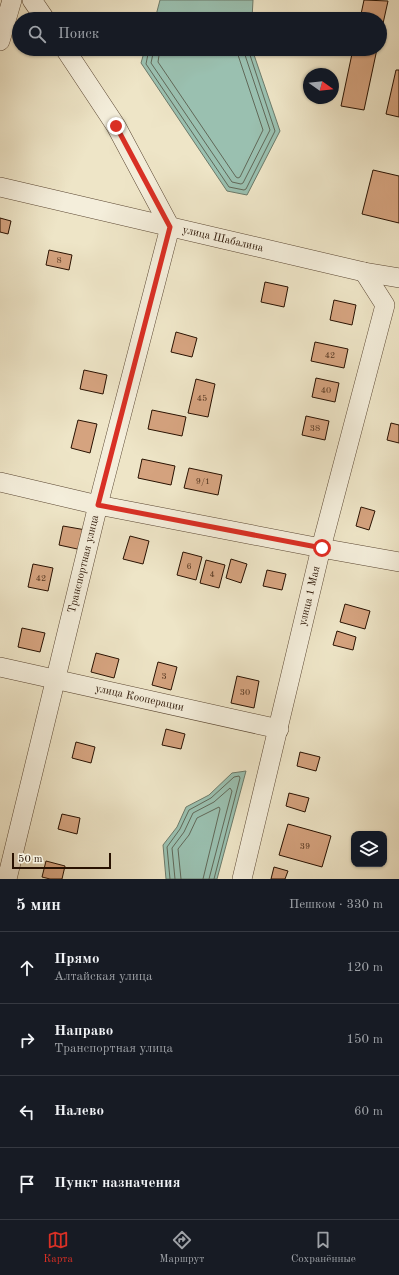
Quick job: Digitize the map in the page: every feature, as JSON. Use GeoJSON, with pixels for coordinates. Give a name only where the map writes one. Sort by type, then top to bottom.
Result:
{"type":"FeatureCollection","features":[{"type":"Feature","properties":{"kind":"street"},"geometry":{"type":"LineString","coordinates":[[0,40],[12,0]]}},
{"type":"Feature","properties":{"kind":"street"},"geometry":{"type":"LineString","coordinates":[[32,0],[40,12]]}},
{"type":"Feature","properties":{"kind":"street"},"geometry":{"type":"LineString","coordinates":[[70,56],[116,126],[170,227]]}},
{"type":"Feature","properties":{"kind":"street","name":"улица Шабалина"},"geometry":{"type":"LineString","coordinates":[[0,187],[364,272],[399,278]]}},
{"type":"Feature","properties":{"kind":"street","name":"Транспортная улица"},"geometry":{"type":"LineString","coordinates":[[7,879],[98,505],[170,227]]}},
{"type":"Feature","properties":{"kind":"street","name":"улица 1 Мая"},"geometry":{"type":"LineString","coordinates":[[242,879],[322,548],[385,305],[364,272]]}},
{"type":"Feature","properties":{"kind":"street"},"geometry":{"type":"LineString","coordinates":[[0,482],[98,505],[399,562]]}},
{"type":"Feature","properties":{"kind":"street","name":"улица Кооперации"},"geometry":{"type":"LineString","coordinates":[[0,667],[279,729]]}},
{"type":"Feature","properties":{"kind":"water"},"geometry":{"type":"Polygon","coordinates":[[[160,0],[253,0],[252,12],[157,12],[160,0]]]}},
{"type":"Feature","properties":{"kind":"water"},"geometry":{"type":"Polygon","coordinates":[[[143,56],[254,56],[280,131],[247,195],[227,191],[141,63],[143,56]]]}},
{"type":"Feature","properties":{"kind":"water"},"geometry":{"type":"Polygon","coordinates":[[[246,771],[217,879],[166,879],[163,845],[177,827],[186,807],[209,795],[232,773],[246,771]]]}},
{"type":"Feature","properties":{"kind":"building"},"geometry":{"type":"Polygon","coordinates":[[[364,0],[388,1],[386,12],[361,12],[364,0]]]}},
{"type":"Feature","properties":{"kind":"building"},"geometry":{"type":"Polygon","coordinates":[[[352,56],[376,56],[364,110],[341,106],[352,56]]]}},
{"type":"Feature","properties":{"kind":"building"},"geometry":{"type":"Polygon","coordinates":[[[396,70],[399,70],[399,117],[386,114],[396,70]]]}},
{"type":"Feature","properties":{"kind":"building"},"geometry":{"type":"Polygon","coordinates":[[[373,170],[399,176],[399,223],[362,214],[373,170]]]}},
{"type":"Feature","properties":{"kind":"building"},"geometry":{"type":"Polygon","coordinates":[[[0,218],[11,221],[8,234],[0,232],[0,218]]]}},
{"type":"Feature","properties":{"kind":"building"},"geometry":{"type":"Polygon","coordinates":[[[49,250],[72,255],[69,270],[46,265],[49,250]]]}},
{"type":"Feature","properties":{"kind":"building"},"geometry":{"type":"Polygon","coordinates":[[[265,282],[288,287],[284,307],[261,302],[265,282]]]}},
{"type":"Feature","properties":{"kind":"building"},"geometry":{"type":"Polygon","coordinates":[[[334,300],[356,305],[352,325],[330,320],[334,300]]]}},
{"type":"Feature","properties":{"kind":"building"},"geometry":{"type":"Polygon","coordinates":[[[176,332],[197,338],[192,357],[171,352],[176,332]]]}},
{"type":"Feature","properties":{"kind":"building"},"geometry":{"type":"Polygon","coordinates":[[[315,342],[348,349],[344,368],[311,361],[315,342]]]}},
{"type":"Feature","properties":{"kind":"building"},"geometry":{"type":"Polygon","coordinates":[[[84,370],[107,375],[103,394],[80,389],[84,370]]]}},
{"type":"Feature","properties":{"kind":"building"},"geometry":{"type":"Polygon","coordinates":[[[316,378],[339,383],[335,402],[312,397],[316,378]]]}},
{"type":"Feature","properties":{"kind":"building"},"geometry":{"type":"Polygon","coordinates":[[[196,379],[215,384],[208,417],[188,413],[196,379]]]}},
{"type":"Feature","properties":{"kind":"building"},"geometry":{"type":"Polygon","coordinates":[[[152,410],[186,417],[182,436],[148,429],[152,410]]]}},
{"type":"Feature","properties":{"kind":"building"},"geometry":{"type":"Polygon","coordinates":[[[306,416],[329,421],[325,440],[302,435],[306,416]]]}},
{"type":"Feature","properties":{"kind":"building"},"geometry":{"type":"Polygon","coordinates":[[[78,420],[97,424],[90,453],[71,448],[78,420]]]}},
{"type":"Feature","properties":{"kind":"building"},"geometry":{"type":"Polygon","coordinates":[[[391,423],[399,425],[399,443],[387,440],[391,423]]]}},
{"type":"Feature","properties":{"kind":"building"},"geometry":{"type":"Polygon","coordinates":[[[142,459],[175,466],[171,485],[138,478],[142,459]]]}},
{"type":"Feature","properties":{"kind":"building"},"geometry":{"type":"Polygon","coordinates":[[[189,468],[222,475],[218,495],[184,488],[189,468]]]}},
{"type":"Feature","properties":{"kind":"building"},"geometry":{"type":"Polygon","coordinates":[[[361,507],[375,511],[369,530],[356,526],[361,507]]]}},
{"type":"Feature","properties":{"kind":"building"},"geometry":{"type":"Polygon","coordinates":[[[63,526],[86,530],[82,550],[59,545],[63,526]]]}},
{"type":"Feature","properties":{"kind":"building"},"geometry":{"type":"Polygon","coordinates":[[[130,536],[149,541],[143,564],[123,559],[130,536]]]}},
{"type":"Feature","properties":{"kind":"building"},"geometry":{"type":"Polygon","coordinates":[[[183,552],[202,557],[196,580],[177,575],[183,552]]]}},
{"type":"Feature","properties":{"kind":"building"},"geometry":{"type":"Polygon","coordinates":[[[231,559],[247,564],[241,583],[226,578],[231,559]]]}},
{"type":"Feature","properties":{"kind":"building"},"geometry":{"type":"Polygon","coordinates":[[[206,560],[225,565],[219,588],[200,583],[206,560]]]}},
{"type":"Feature","properties":{"kind":"building"},"geometry":{"type":"Polygon","coordinates":[[[33,564],[53,568],[48,591],[28,587],[33,564]]]}},
{"type":"Feature","properties":{"kind":"building"},"geometry":{"type":"Polygon","coordinates":[[[267,570],[286,574],[282,590],[263,586],[267,570]]]}},
{"type":"Feature","properties":{"kind":"building"},"geometry":{"type":"Polygon","coordinates":[[[345,604],[370,611],[365,629],[340,622],[345,604]]]}},
{"type":"Feature","properties":{"kind":"building"},"geometry":{"type":"Polygon","coordinates":[[[22,628],[45,633],[40,652],[18,647],[22,628]]]}},
{"type":"Feature","properties":{"kind":"building"},"geometry":{"type":"Polygon","coordinates":[[[337,631],[356,637],[353,650],[333,645],[337,631]]]}},
{"type":"Feature","properties":{"kind":"building"},"geometry":{"type":"Polygon","coordinates":[[[96,653],[119,659],[114,678],[91,672],[96,653]]]}},
{"type":"Feature","properties":{"kind":"building"},"geometry":{"type":"Polygon","coordinates":[[[158,662],[177,667],[171,690],[152,685],[158,662]]]}},
{"type":"Feature","properties":{"kind":"building"},"geometry":{"type":"Polygon","coordinates":[[[237,676],[259,681],[254,708],[231,703],[237,676]]]}},
{"type":"Feature","properties":{"kind":"building"},"geometry":{"type":"Polygon","coordinates":[[[166,729],[185,734],[181,749],[162,745],[166,729]]]}},
{"type":"Feature","properties":{"kind":"building"},"geometry":{"type":"Polygon","coordinates":[[[76,742],[95,747],[91,763],[72,758],[76,742]]]}},
{"type":"Feature","properties":{"kind":"building"},"geometry":{"type":"Polygon","coordinates":[[[300,752],[320,757],[316,771],[297,766],[300,752]]]}},
{"type":"Feature","properties":{"kind":"building"},"geometry":{"type":"Polygon","coordinates":[[[289,793],[309,798],[305,812],[286,806],[289,793]]]}},
{"type":"Feature","properties":{"kind":"building"},"geometry":{"type":"Polygon","coordinates":[[[62,814],[80,818],[77,834],[58,829],[62,814]]]}},
{"type":"Feature","properties":{"kind":"building"},"geometry":{"type":"Polygon","coordinates":[[[288,824],[331,836],[322,867],[279,855],[288,824]]]}},
{"type":"Feature","properties":{"kind":"building"},"geometry":{"type":"Polygon","coordinates":[[[46,861],[65,866],[62,879],[42,877],[46,861]]]}},
{"type":"Feature","properties":{"kind":"building"},"geometry":{"type":"Polygon","coordinates":[[[274,867],[288,871],[285,879],[271,879],[274,867]]]}},
{"type":"Feature","properties":{"kind":"route"},"geometry":{"type":"LineString","coordinates":[[116,126],[170,227],[98,505],[322,548]]}}]}
